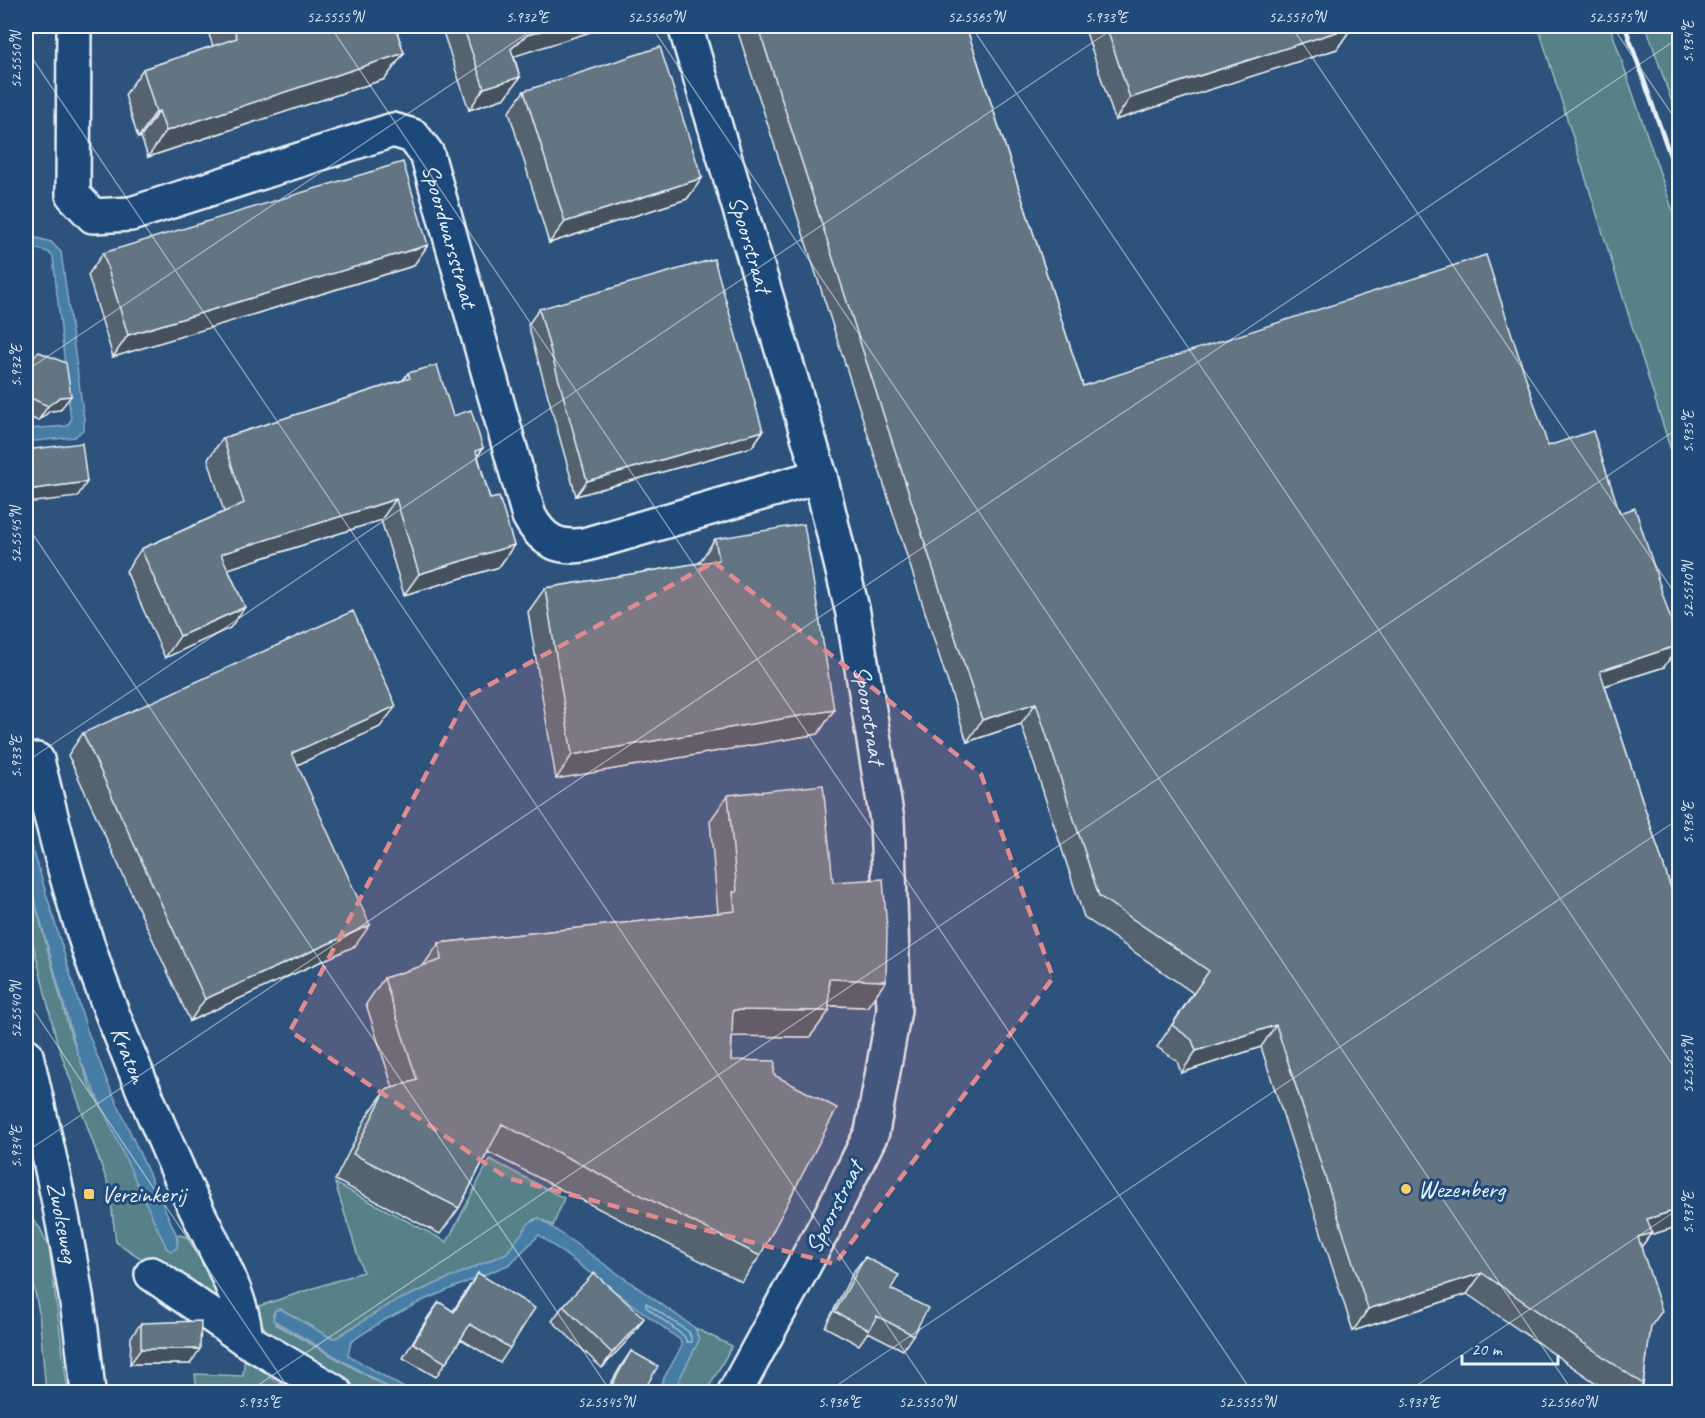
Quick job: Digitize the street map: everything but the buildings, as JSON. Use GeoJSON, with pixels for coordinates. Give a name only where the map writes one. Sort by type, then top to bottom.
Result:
{"type":"FeatureCollection","features":[{"type":"Feature","properties":{"kind":"street","name":"Spoordwarsstraat"},"geometry":{"type":"LineString","coordinates":[[74,26],[73,195],[93,216],[130,214],[393,130],[413,136],[427,154],[529,516],[536,530],[546,539],[568,547],[584,545],[820,476]]}},
{"type":"Feature","properties":{"kind":"street","name":"Spoorstraat"},"geometry":{"type":"LineString","coordinates":[[686,26],[820,476],[854,613],[887,820],[894,1010],[872,1132],[829,1219],[735,1392]]}},
{"type":"Feature","properties":{"kind":"street","name":"Kraton"},"geometry":{"type":"LineString","coordinates":[[37,760],[83,931],[107,998],[184,1184],[236,1299],[246,1325],[245,1339]]}},
{"type":"Feature","properties":{"kind":"street","name":"Zwolseweg"},"geometry":{"type":"LineString","coordinates":[[26,1055],[63,1222],[83,1337],[88,1392]]}},
{"type":"Feature","properties":{"kind":"street"},"geometry":{"type":"LineString","coordinates":[[152,1274],[245,1339],[335,1392]]}},
{"type":"Feature","properties":{"kind":"highlighted area"},"geometry":{"type":"Polygon","coordinates":[[[714,562],[981,774],[1053,978],[835,1264],[507,1178],[290,1031],[467,697],[714,562]]]}},
{"type":"Feature","properties":{"kind":"green space"},"geometry":{"type":"Polygon","coordinates":[[[1538,26],[1610,26],[1679,229],[1679,476],[1538,26]]]}},
{"type":"Feature","properties":{"kind":"green space"},"geometry":{"type":"Polygon","coordinates":[[[1646,26],[1673,26],[1679,44],[1679,123],[1646,26]]]}},
{"type":"Feature","properties":{"kind":"green space"},"geometry":{"type":"Polygon","coordinates":[[[26,869],[70,1032],[90,1086],[178,1242],[176,1234],[194,1239],[223,1302],[217,1308],[116,1242],[109,1187],[57,1042],[26,915],[26,869]]]}},
{"type":"Feature","properties":{"kind":"green space"},"geometry":{"type":"Polygon","coordinates":[[[490,1159],[564,1198],[553,1226],[539,1218],[533,1220],[507,1253],[392,1303],[336,1338],[329,1337],[281,1309],[275,1310],[273,1315],[276,1324],[396,1392],[358,1392],[286,1351],[268,1334],[253,1308],[363,1272],[335,1183],[447,1242],[490,1159]]]}},
{"type":"Feature","properties":{"kind":"green space"},"geometry":{"type":"Polygon","coordinates":[[[26,1212],[40,1228],[49,1248],[68,1392],[46,1392],[39,1312],[26,1249],[26,1212]]]}},
{"type":"Feature","properties":{"kind":"green space"},"geometry":{"type":"Polygon","coordinates":[[[695,1328],[732,1346],[706,1392],[673,1392],[699,1340],[695,1328]]]}},
{"type":"Feature","properties":{"kind":"green space"},"geometry":{"type":"Polygon","coordinates":[[[245,1355],[272,1379],[296,1392],[197,1392],[195,1374],[243,1376],[245,1355]]]}},
{"type":"Feature","properties":{"kind":"water"},"geometry":{"type":"Polygon","coordinates":[[[26,235],[51,242],[61,252],[84,419],[84,429],[75,437],[26,442],[26,429],[67,426],[71,420],[53,257],[48,252],[26,246],[26,235]]]}},
{"type":"Feature","properties":{"kind":"water"},"geometry":{"type":"Polygon","coordinates":[[[26,826],[87,1030],[107,1081],[177,1236],[177,1248],[171,1251],[167,1249],[78,1055],[26,869],[26,826]]]}},
{"type":"Feature","properties":{"kind":"water"},"geometry":{"type":"Polygon","coordinates":[[[539,1218],[695,1328],[699,1340],[673,1392],[656,1392],[682,1346],[680,1340],[539,1235],[510,1264],[424,1300],[381,1322],[351,1342],[348,1355],[411,1392],[396,1392],[273,1320],[275,1310],[281,1309],[329,1337],[336,1338],[392,1303],[507,1253],[529,1223],[539,1218]]]}},
{"type":"Feature","properties":{"kind":"railway"},"geometry":{"type":"LineString","coordinates":[[1625,26],[1680,184]]}},
{"type":"Feature","properties":{"kind":"place","name":"Wezenberg"},"geometry":{"type":"Point","coordinates":[1406,1189]}},
{"type":"Feature","properties":{"kind":"place","name":"Verzinkerij"},"geometry":{"type":"Point","coordinates":[89,1194]}}]}
